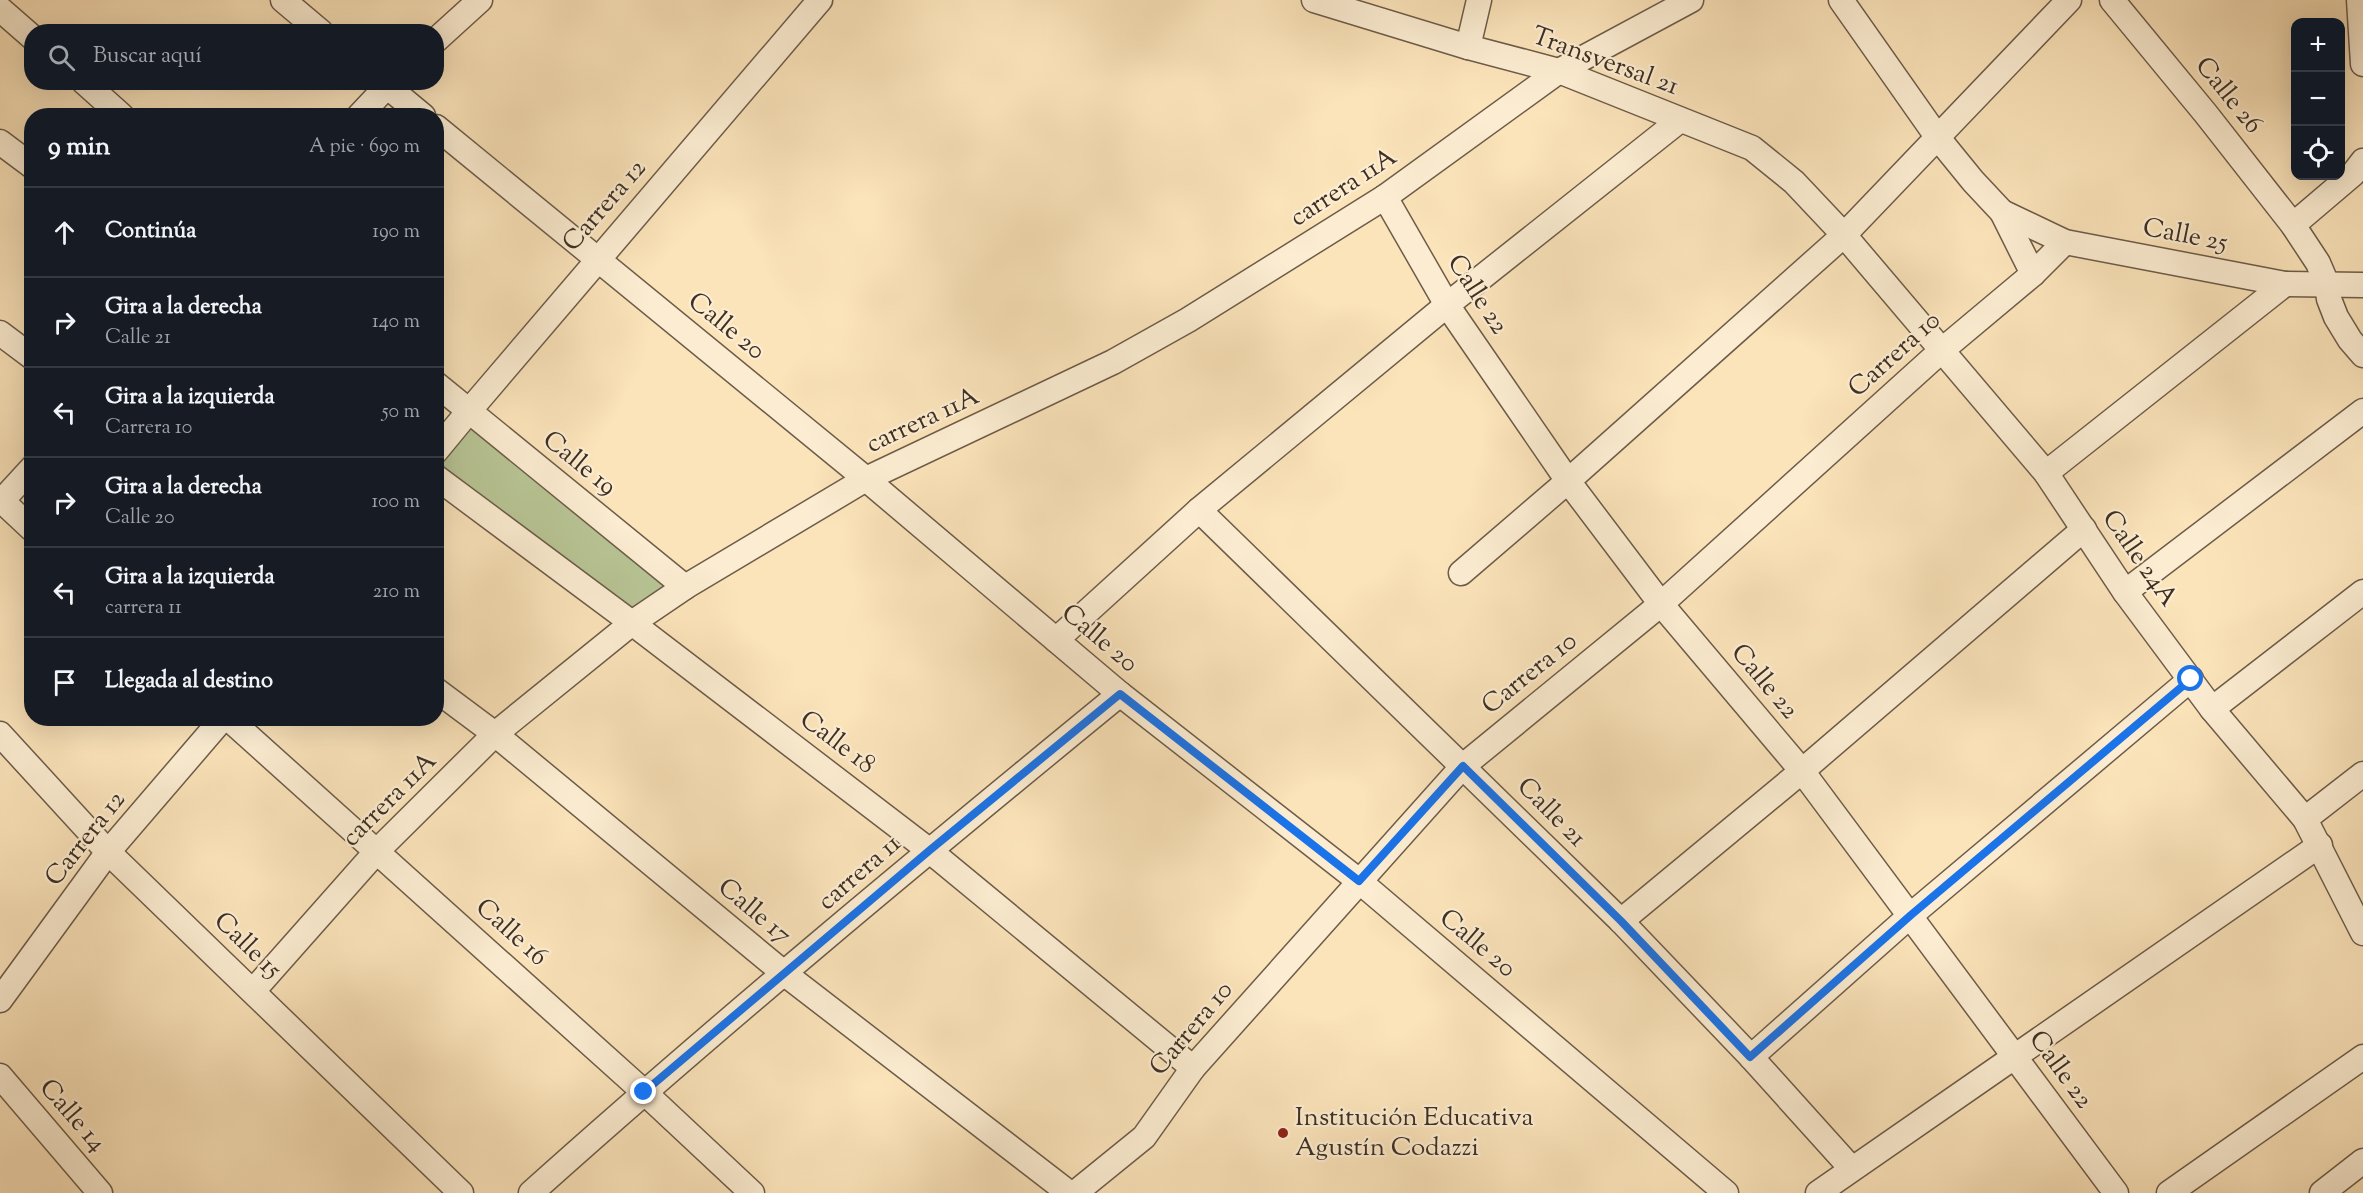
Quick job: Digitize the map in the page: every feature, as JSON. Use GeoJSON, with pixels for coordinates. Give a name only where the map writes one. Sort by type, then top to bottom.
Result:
{"type":"FeatureCollection","features":[{"type":"Feature","properties":{"kind":"street"},"geometry":{"type":"LineString","coordinates":[[283,0],[312,24]]}},
{"type":"Feature","properties":{"kind":"street"},"geometry":{"type":"LineString","coordinates":[[444,33],[480,0]]}},
{"type":"Feature","properties":{"kind":"street","name":"Carrera 12"},"geometry":{"type":"LineString","coordinates":[[444,441],[820,0]]}},
{"type":"Feature","properties":{"kind":"street","name":"Transversal 21"},"geometry":{"type":"LineString","coordinates":[[1314,0],[1468,47],[1559,71],[1752,148],[1794,182],[1844,235]]}},
{"type":"Feature","properties":{"kind":"street"},"geometry":{"type":"LineString","coordinates":[[1468,47],[1479,0]]}},
{"type":"Feature","properties":{"kind":"street","name":"carrera 11A"},"geometry":{"type":"LineString","coordinates":[[253,991],[377,851],[495,734],[632,623],[685,587],[866,479],[1123,357],[1188,320],[1385,197],[1559,71],[1691,0]]}},
{"type":"Feature","properties":{"kind":"street","name":"Calle 25"},"geometry":{"type":"LineString","coordinates":[[1841,0],[1938,138],[2002,212],[2033,274]]}},
{"type":"Feature","properties":{"kind":"street"},"geometry":{"type":"LineString","coordinates":[[1461,573],[1568,481],[1844,235],[2069,0]]}},
{"type":"Feature","properties":{"kind":"street","name":"Calle 26"},"geometry":{"type":"LineString","coordinates":[[2112,0],[2294,225],[2318,263],[2327,284],[2329,299],[2336,317],[2350,340],[2363,355]]}},
{"type":"Feature","properties":{"kind":"street"},"geometry":{"type":"LineString","coordinates":[[2359,0],[2363,64]]}},
{"type":"Feature","properties":{"kind":"street"},"geometry":{"type":"LineString","coordinates":[[0,9],[24,30]]}},
{"type":"Feature","properties":{"kind":"street"},"geometry":{"type":"LineString","coordinates":[[93,90],[113,108]]}},
{"type":"Feature","properties":{"kind":"street"},"geometry":{"type":"LineString","coordinates":[[366,108],[382,90]]}},
{"type":"Feature","properties":{"kind":"street"},"geometry":{"type":"LineString","coordinates":[[394,90],[414,108]]}},
{"type":"Feature","properties":{"kind":"street"},"geometry":{"type":"LineString","coordinates":[[1056,640],[1199,510],[1447,305],[1680,120]]}},
{"type":"Feature","properties":{"kind":"street","name":"Calle 20"},"geometry":{"type":"LineString","coordinates":[[444,133],[866,479],[1120,694],[1359,881],[1726,1193]]}},
{"type":"Feature","properties":{"kind":"street"},"geometry":{"type":"LineString","coordinates":[[0,142],[24,160]]}},
{"type":"Feature","properties":{"kind":"street"},"geometry":{"type":"LineString","coordinates":[[2294,225],[2353,174],[2363,161]]}},
{"type":"Feature","properties":{"kind":"street","name":"Calle 22"},"geometry":{"type":"LineString","coordinates":[[1385,197],[1447,305],[1568,481],[1661,604],[1802,771],[2116,1193]]}},
{"type":"Feature","properties":{"kind":"street","name":"Calle 25"},"geometry":{"type":"LineString","coordinates":[[2002,212],[2065,242],[2285,284],[2363,285]]}},
{"type":"Feature","properties":{"kind":"street","name":"Calle 24A"},"geometry":{"type":"LineString","coordinates":[[1844,235],[2046,473],[2125,592],[2212,709],[2306,819],[2363,933]]}},
{"type":"Feature","properties":{"kind":"street","name":"Carrera 10"},"geometry":{"type":"LineString","coordinates":[[1075,1193],[1143,1137],[1193,1068],[1463,766],[1661,604],[1941,351],[2033,274],[2065,242]]}},
{"type":"Feature","properties":{"kind":"street"},"geometry":{"type":"LineString","coordinates":[[2046,473],[2285,284]]}},
{"type":"Feature","properties":{"kind":"street"},"geometry":{"type":"LineString","coordinates":[[0,333],[24,351]]}},
{"type":"Feature","properties":{"kind":"street","name":"Calle 19"},"geometry":{"type":"LineString","coordinates":[[444,391],[685,587]]}},
{"type":"Feature","properties":{"kind":"street"},"geometry":{"type":"LineString","coordinates":[[2125,592],[2363,411]]}},
{"type":"Feature","properties":{"kind":"street"},"geometry":{"type":"LineString","coordinates":[[24,477],[1,501],[24,522]]}},
{"type":"Feature","properties":{"kind":"street","name":"Calle 18"},"geometry":{"type":"LineString","coordinates":[[444,483],[930,850],[1193,1068]]}},
{"type":"Feature","properties":{"kind":"street","name":"Calle 21"},"geometry":{"type":"LineString","coordinates":[[1199,510],[1621,921],[1851,1168]]}},
{"type":"Feature","properties":{"kind":"street"},"geometry":{"type":"LineString","coordinates":[[1621,921],[1802,771],[2084,529]]}},
{"type":"Feature","properties":{"kind":"street"},"geometry":{"type":"LineString","coordinates":[[2212,709],[2363,592]]}},
{"type":"Feature","properties":{"kind":"street"},"geometry":{"type":"LineString","coordinates":[[1750,1057],[1911,915],[2191,679]]}},
{"type":"Feature","properties":{"kind":"street","name":"carrera 11"},"geometry":{"type":"LineString","coordinates":[[531,1193],[644,1092],[930,850],[1120,694]]}},
{"type":"Feature","properties":{"kind":"street","name":"Calle 17"},"geometry":{"type":"LineString","coordinates":[[444,696],[495,734],[785,974],[1069,1193]]}},
{"type":"Feature","properties":{"kind":"street","name":"Carrera 12"},"geometry":{"type":"LineString","coordinates":[[0,1000],[108,852],[219,726]]}},
{"type":"Feature","properties":{"kind":"street","name":"Calle 16"},"geometry":{"type":"LineString","coordinates":[[235,726],[644,1092],[752,1193]]}},
{"type":"Feature","properties":{"kind":"street","name":"Calle 15"},"geometry":{"type":"LineString","coordinates":[[0,734],[108,852],[461,1193]]}},
{"type":"Feature","properties":{"kind":"street"},"geometry":{"type":"LineString","coordinates":[[2306,819],[2363,774]]}},
{"type":"Feature","properties":{"kind":"street"},"geometry":{"type":"LineString","coordinates":[[1818,1193],[2320,845]]}},
{"type":"Feature","properties":{"kind":"street"},"geometry":{"type":"LineString","coordinates":[[2169,1193],[2363,1057]]}},
{"type":"Feature","properties":{"kind":"street","name":"Calle 14"},"geometry":{"type":"LineString","coordinates":[[0,1076],[100,1193]]}},
{"type":"Feature","properties":{"kind":"street"},"geometry":{"type":"LineString","coordinates":[[2322,1193],[2363,1161]]}},
{"type":"Feature","properties":{"kind":"green space"},"geometry":{"type":"Polygon","coordinates":[[[469,419],[676,588],[631,616],[444,473],[444,451],[469,419]]]}},
{"type":"Feature","properties":{"kind":"place","name":"Institución Educativa Agustín Codazzi"},"geometry":{"type":"Point","coordinates":[1283,1133]}},
{"type":"Feature","properties":{"kind":"route"},"geometry":{"type":"LineString","coordinates":[[644,1092],[930,850],[1120,694],[1359,881],[1463,766],[1621,921],[1750,1057],[1911,915],[2191,679]]}}]}
